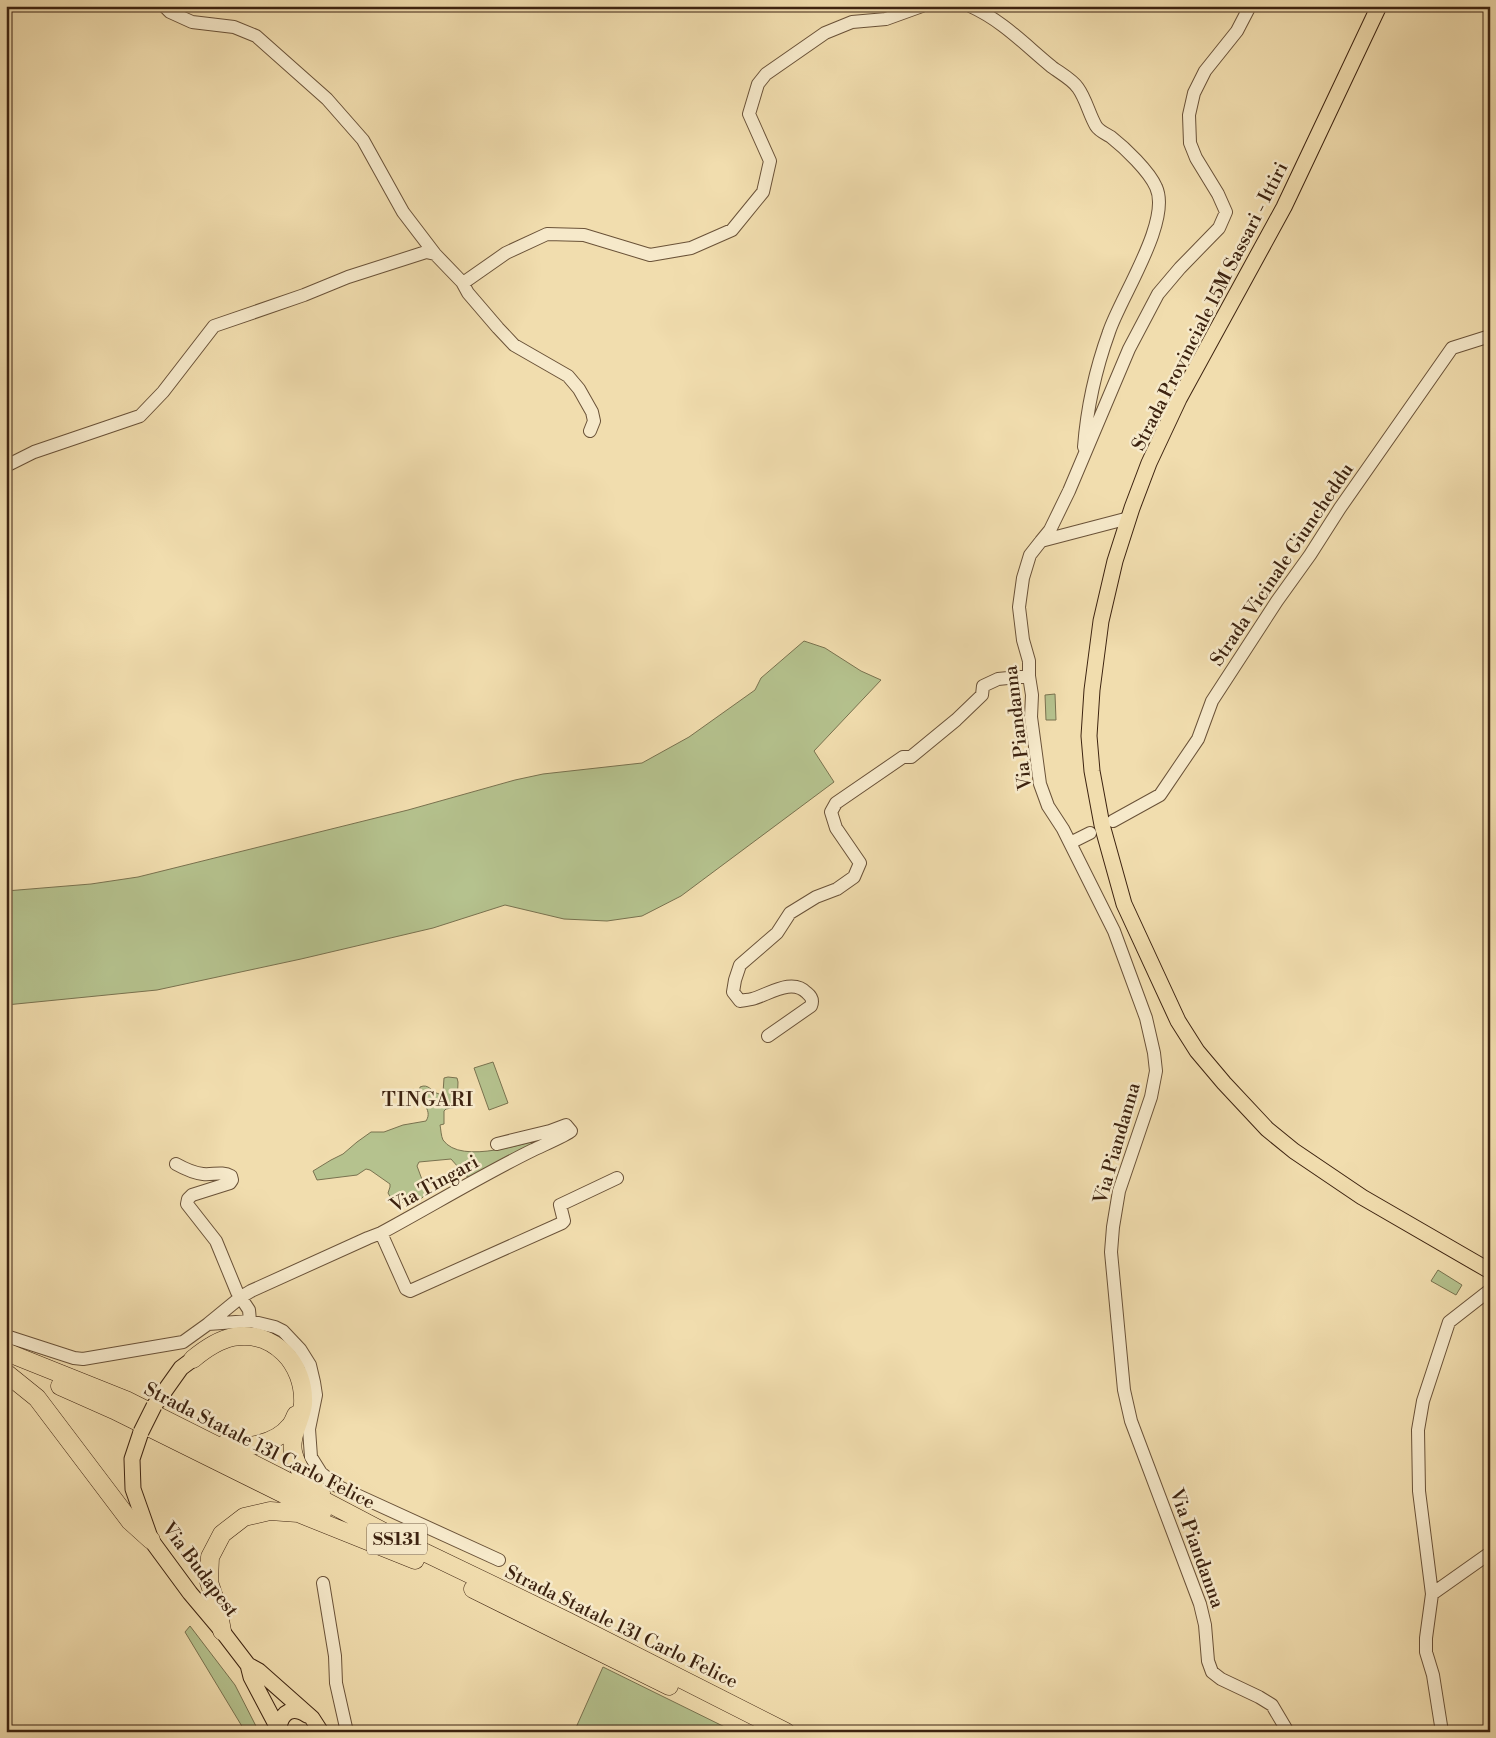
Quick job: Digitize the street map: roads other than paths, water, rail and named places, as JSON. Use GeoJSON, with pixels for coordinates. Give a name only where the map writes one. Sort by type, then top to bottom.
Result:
{"type":"FeatureCollection","features":[{"type":"Feature","properties":{"kind":"highway"},"geometry":{"type":"LineString","coordinates":[[193,1359],[205,1349],[232,1337],[259,1337],[279,1347],[295,1366],[301,1386],[303,1404],[293,1439],[293,1453],[306,1481],[320,1492],[403,1542]]}},
{"type":"Feature","properties":{"kind":"highway","name":"Strada Statale 131 Carlo Felice"},"geometry":{"type":"LineString","coordinates":[[6,1352],[126,1400],[403,1542],[568,1621],[786,1732]]}},
{"type":"Feature","properties":{"kind":"highway","name":"Strada Statale 131 Carlo Felice"},"geometry":{"type":"LineString","coordinates":[[6,1364],[114,1410],[562,1634],[765,1732]]}},
{"type":"Feature","properties":{"kind":"highway"},"geometry":{"type":"LineString","coordinates":[[6,1373],[37,1398],[130,1521],[151,1540]]}},
{"type":"Feature","properties":{"kind":"highway"},"geometry":{"type":"LineString","coordinates":[[192,1434],[232,1447],[253,1447],[274,1439],[290,1427],[303,1404]]}},
{"type":"Feature","properties":{"kind":"highway"},"geometry":{"type":"LineString","coordinates":[[222,1631],[218,1608],[209,1582],[210,1557],[222,1534],[244,1517],[270,1511],[298,1513],[417,1561]]}},
{"type":"Feature","properties":{"kind":"main road","name":"Strada Provinciale 15M Sassari - Ittiri"},"geometry":{"type":"LineString","coordinates":[[1379,6],[1284,207],[1178,399],[1149,463],[1115,561],[1101,621],[1092,690],[1089,736],[1092,771],[1102,825],[1124,904],[1174,1013],[1198,1052],[1268,1129],[1287,1145],[1362,1198],[1490,1271]]}},
{"type":"Feature","properties":{"kind":"main road","name":"Via Budapest"},"geometry":{"type":"LineString","coordinates":[[193,1359],[181,1368],[154,1406],[141,1432],[132,1459],[133,1489],[151,1540],[190,1593],[248,1665],[259,1671],[316,1722],[321,1732]]}},
{"type":"Feature","properties":{"kind":"main road","name":"Via Budapest"},"geometry":{"type":"LineString","coordinates":[[248,1665],[250,1677],[280,1730]]}},
{"type":"Feature","properties":{"kind":"main road"},"geometry":{"type":"LineString","coordinates":[[280,1730],[281,1718],[286,1713],[298,1710],[308,1715]]}},
{"type":"Feature","properties":{"kind":"street"},"geometry":{"type":"LineString","coordinates":[[164,6],[170,12],[192,22],[234,27],[256,36],[327,99],[363,140],[403,212],[435,254],[462,282],[468,293],[514,345],[568,376],[579,388],[592,412],[594,421],[590,431]]}},
{"type":"Feature","properties":{"kind":"street"},"geometry":{"type":"LineString","coordinates":[[462,282],[506,253],[547,234],[584,235],[650,255],[692,248],[732,230],[763,192],[770,161],[750,114],[758,84],[766,74],[813,40],[839,27],[852,22],[886,19],[922,6]]}},
{"type":"Feature","properties":{"kind":"street"},"geometry":{"type":"LineString","coordinates":[[970,6],[1009,28],[1027,46],[1078,87],[1097,128],[1112,138],[1140,165],[1157,188],[1160,206],[1155,230],[1109,330],[1100,360],[1086,425],[1083,456]]}},
{"type":"Feature","properties":{"kind":"street","name":"Via Piandanna"},"geometry":{"type":"LineString","coordinates":[[1250,6],[1236,31],[1205,71],[1194,93],[1189,115],[1190,143],[1196,158],[1218,194],[1226,212],[1219,228],[1158,294],[1129,349],[1050,530],[1030,555],[1023,578],[1019,607],[1023,640],[1029,661],[1032,717],[1040,784],[1048,806],[1063,829],[1114,931],[1146,1018],[1154,1053],[1156,1071],[1151,1097],[1119,1191],[1111,1252],[1124,1390],[1131,1421],[1200,1604],[1205,1625],[1208,1660],[1212,1672],[1221,1679],[1272,1705],[1288,1732]]}},
{"type":"Feature","properties":{"kind":"street"},"geometry":{"type":"LineString","coordinates":[[6,466],[34,452],[140,416],[162,392],[214,326],[304,295],[348,276],[426,252],[435,254]]}},
{"type":"Feature","properties":{"kind":"street","name":"Strada Vicinale Giuncheddu"},"geometry":{"type":"LineString","coordinates":[[1113,821],[1160,795],[1198,739],[1212,701],[1277,600],[1452,348],[1490,336]]}},
{"type":"Feature","properties":{"kind":"street"},"geometry":{"type":"LineString","coordinates":[[1041,541],[1129,518]]}},
{"type":"Feature","properties":{"kind":"street"},"geometry":{"type":"LineString","coordinates":[[768,1036],[811,1006],[811,996],[804,990],[789,986],[752,999],[740,1001],[733,992],[735,980],[740,965],[777,932],[790,912],[816,897],[837,889],[854,877],[860,863],[836,828],[831,812],[836,803],[903,757],[911,756],[982,695],[983,686],[998,679],[1029,676]]}},
{"type":"Feature","properties":{"kind":"street"},"geometry":{"type":"LineString","coordinates":[[1070,843],[1090,833]]}},
{"type":"Feature","properties":{"kind":"street","name":"Via Tingari"},"geometry":{"type":"LineString","coordinates":[[183,1342],[241,1297],[368,1238],[381,1234],[531,1151],[560,1136],[568,1134],[570,1131],[566,1125],[550,1131],[497,1144]]}},
{"type":"Feature","properties":{"kind":"street"},"geometry":{"type":"LineString","coordinates":[[176,1164],[189,1171],[203,1174],[225,1173],[231,1176],[232,1180],[230,1183],[192,1195],[188,1199],[187,1204],[216,1241],[237,1292],[248,1310],[250,1321]]}},
{"type":"Feature","properties":{"kind":"street"},"geometry":{"type":"LineString","coordinates":[[381,1234],[406,1289],[410,1291],[564,1222],[560,1205],[617,1178]]}},
{"type":"Feature","properties":{"kind":"street"},"geometry":{"type":"LineString","coordinates":[[1442,1732],[1433,1675],[1426,1652],[1432,1594],[1419,1491],[1418,1430],[1423,1401],[1449,1322],[1487,1292]]}},
{"type":"Feature","properties":{"kind":"street"},"geometry":{"type":"LineString","coordinates":[[208,1324],[250,1321],[275,1327],[283,1331],[300,1349],[310,1365],[316,1394],[309,1429],[311,1457],[321,1473],[337,1486],[499,1560]]}},
{"type":"Feature","properties":{"kind":"street"},"geometry":{"type":"LineString","coordinates":[[6,1336],[74,1358],[83,1359],[183,1342],[193,1359]]}},
{"type":"Feature","properties":{"kind":"street"},"geometry":{"type":"LineString","coordinates":[[1432,1594],[1490,1553]]}},
{"type":"Feature","properties":{"kind":"street"},"geometry":{"type":"LineString","coordinates":[[323,1583],[335,1656],[336,1683],[347,1732]]}},
{"type":"Feature","properties":{"kind":"district","name":"TINGARI"},"geometry":{"type":"Point","coordinates":[428,1099]}}]}
